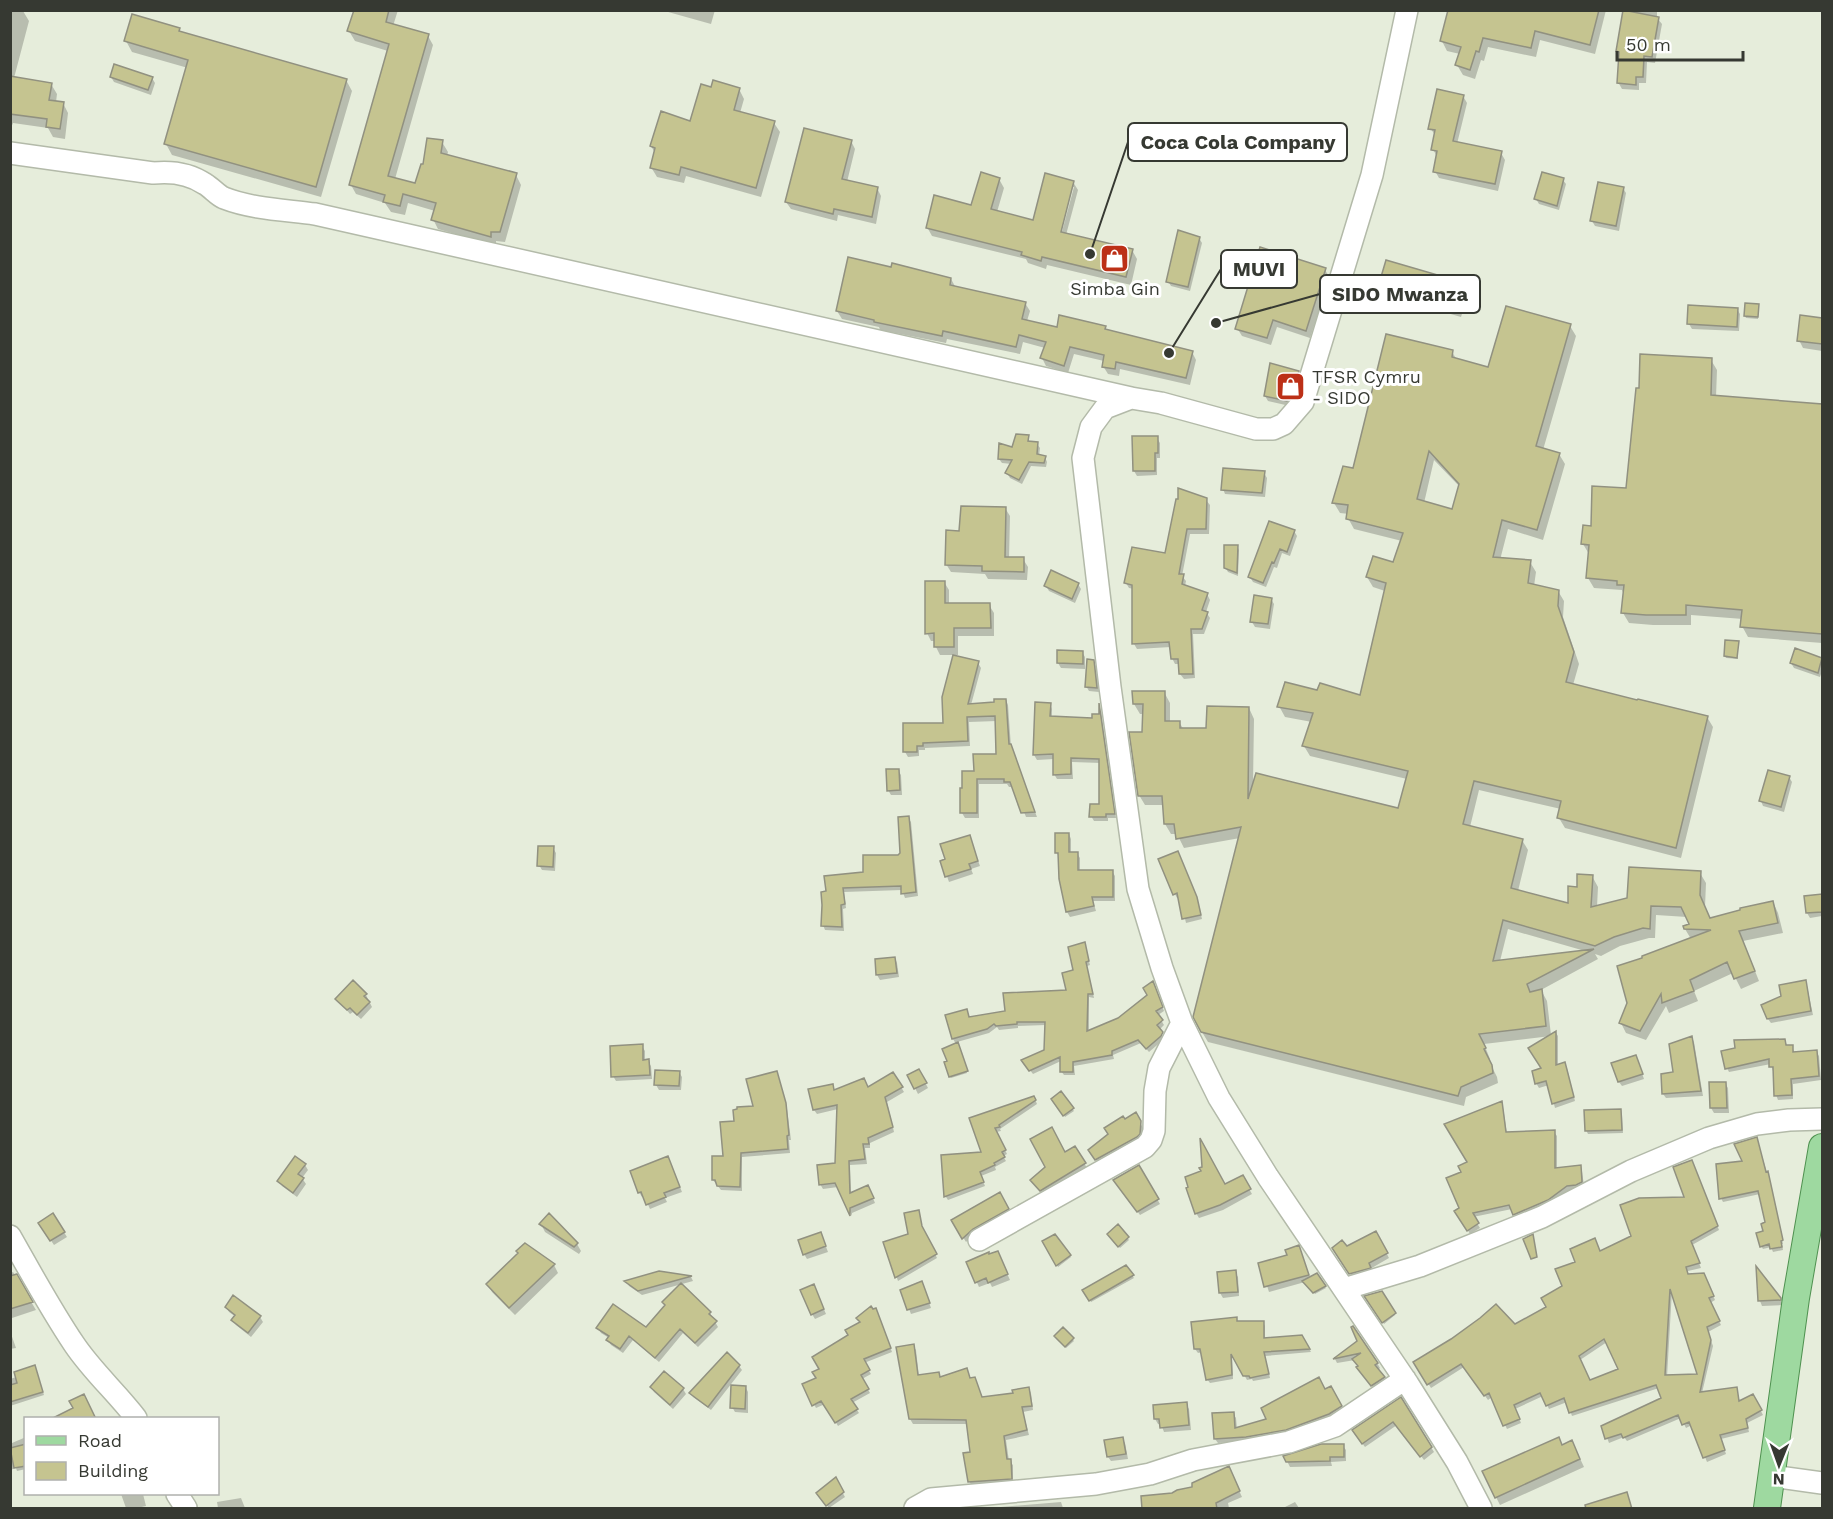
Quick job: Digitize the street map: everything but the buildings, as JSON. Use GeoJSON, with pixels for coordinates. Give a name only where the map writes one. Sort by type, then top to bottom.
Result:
{"type":"FeatureCollection","features":[{"type":"Feature","properties":{"kind":"main road"},"geometry":{"type":"LineString","coordinates":[[1767,1509],[1796,1298],[1822,1147]]}},
{"type":"Feature","properties":{"kind":"street"},"geometry":{"type":"LineString","coordinates":[[10,153],[153,173],[174,172],[189,175],[223,197],[252,205],[315,214],[1161,403],[1256,429],[1274,429],[1284,424],[1303,402],[1372,175],[1407,10]]}},
{"type":"Feature","properties":{"kind":"street"},"geometry":{"type":"LineString","coordinates":[[1131,398],[1105,408],[1091,427],[1083,458],[1137,889],[1182,1023],[1219,1098],[1268,1178],[1404,1379],[1457,1462],[1481,1509]]}},
{"type":"Feature","properties":{"kind":"street"},"geometry":{"type":"LineString","coordinates":[[980,1240],[1145,1147],[1154,1131],[1155,1091],[1160,1068],[1182,1023]]}},
{"type":"Feature","properties":{"kind":"street"},"geometry":{"type":"LineString","coordinates":[[1344,1289],[1420,1266],[1542,1217],[1631,1171],[1708,1137],[1757,1124],[1822,1119]]}},
{"type":"Feature","properties":{"kind":"street"},"geometry":{"type":"LineString","coordinates":[[10,1236],[75,1345],[134,1417]]}},
{"type":"Feature","properties":{"kind":"street"},"geometry":{"type":"LineString","coordinates":[[915,1509],[931,1498],[1096,1484],[1150,1474],[1194,1460],[1289,1442],[1335,1426],[1404,1379]]}},
{"type":"Feature","properties":{"kind":"street"},"geometry":{"type":"LineString","coordinates":[[1771,1476],[1822,1483]]}},
{"type":"Feature","properties":{"kind":"street"},"geometry":{"type":"LineString","coordinates":[[178,1495],[186,1509]]}},
{"type":"Feature","properties":{"kind":"place","name":"Coca Cola Company"},"geometry":{"type":"Point","coordinates":[1090,254]}},
{"type":"Feature","properties":{"kind":"place","name":"Simba Gin"},"geometry":{"type":"Point","coordinates":[1115,259]}},
{"type":"Feature","properties":{"kind":"place","name":"SIDO Mwanza"},"geometry":{"type":"Point","coordinates":[1216,323]}},
{"type":"Feature","properties":{"kind":"place","name":"MUVI"},"geometry":{"type":"Point","coordinates":[1169,353]}},
{"type":"Feature","properties":{"kind":"place","name":"TFSR Cymru - SIDO"},"geometry":{"type":"Point","coordinates":[1291,386]}}]}
